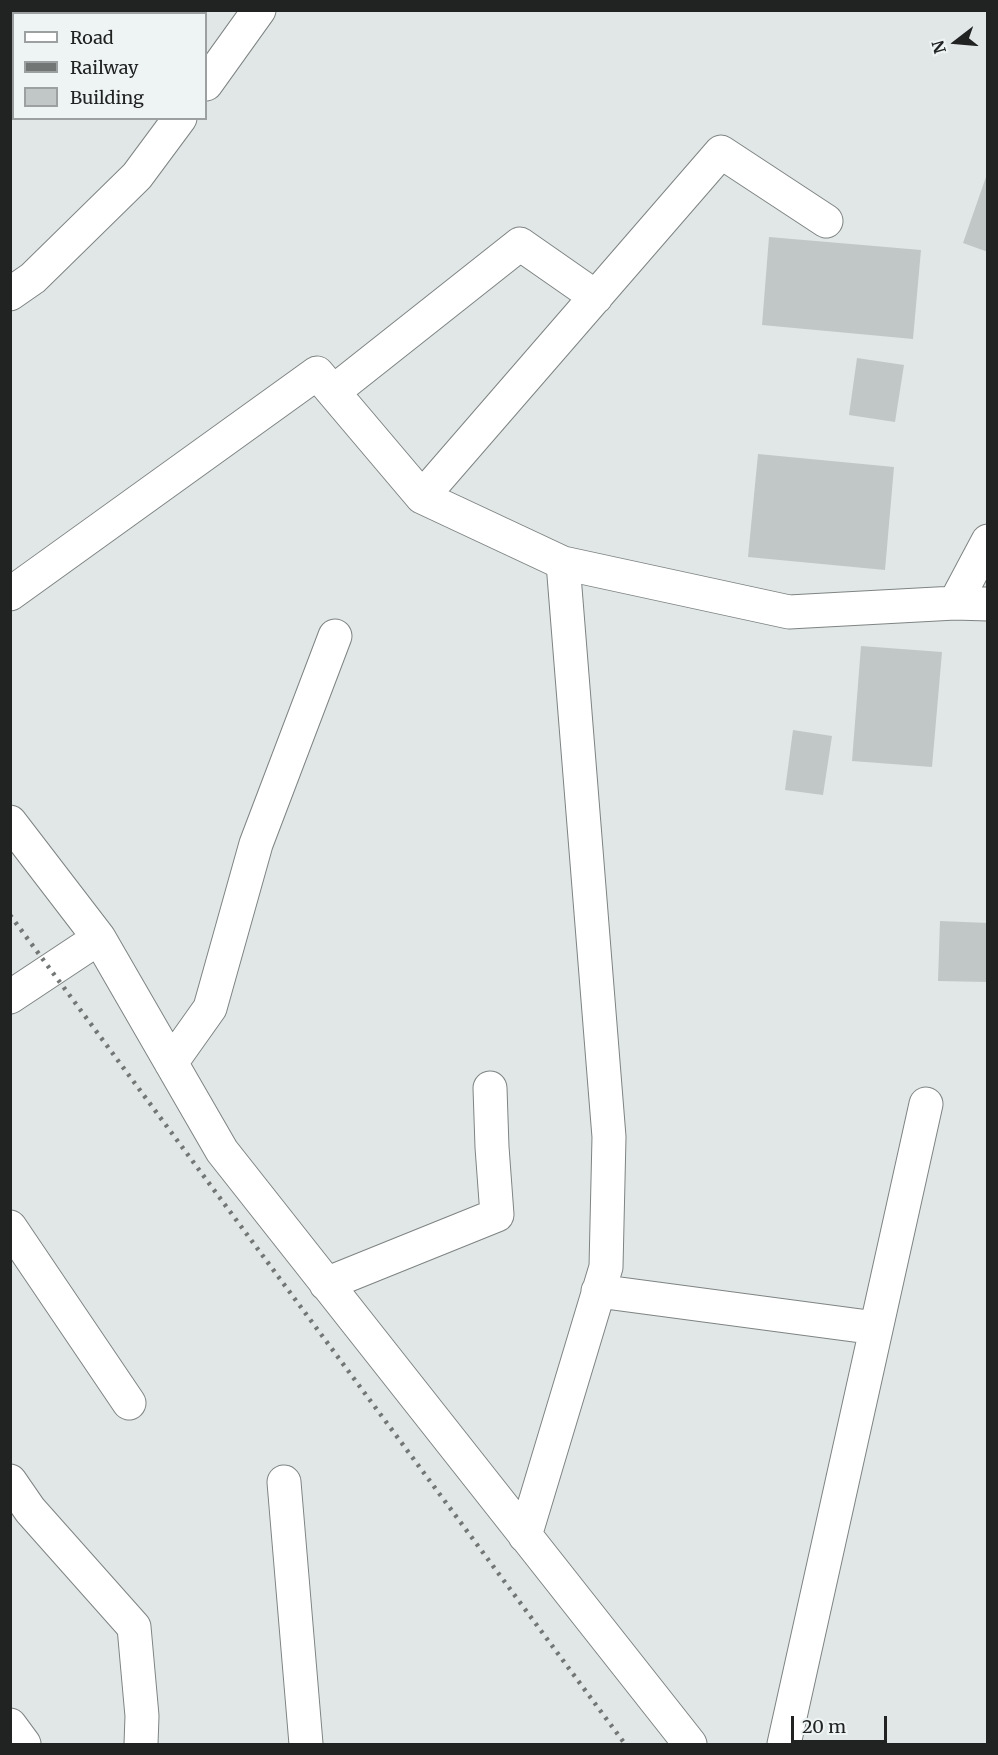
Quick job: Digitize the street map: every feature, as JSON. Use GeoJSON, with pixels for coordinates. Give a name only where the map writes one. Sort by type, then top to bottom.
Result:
{"type":"FeatureCollection","features":[{"type":"Feature","properties":{"kind":"street"},"geometry":{"type":"LineString","coordinates":[[207,83],[260,10]]}},
{"type":"Feature","properties":{"kind":"street"},"geometry":{"type":"LineString","coordinates":[[10,294],[33,278],[137,176],[179,120]]}},
{"type":"Feature","properties":{"kind":"street"},"geometry":{"type":"LineString","coordinates":[[422,497],[721,152],[826,221]]}},
{"type":"Feature","properties":{"kind":"street"},"geometry":{"type":"LineString","coordinates":[[333,392],[520,244],[596,297]]}},
{"type":"Feature","properties":{"kind":"street"},"geometry":{"type":"LineString","coordinates":[[10,594],[317,373],[422,497],[563,563],[789,612],[955,603],[987,604]]}},
{"type":"Feature","properties":{"kind":"street"},"geometry":{"type":"LineString","coordinates":[[955,603],[987,541]]}},
{"type":"Feature","properties":{"kind":"street"},"geometry":{"type":"LineString","coordinates":[[525,1536],[606,1267],[609,1137],[563,563]]}},
{"type":"Feature","properties":{"kind":"street"},"geometry":{"type":"LineString","coordinates":[[171,1063],[210,1008],[256,844],[335,636]]}},
{"type":"Feature","properties":{"kind":"street"},"geometry":{"type":"LineString","coordinates":[[10,822],[99,938],[222,1151],[690,1744]]}},
{"type":"Feature","properties":{"kind":"street"},"geometry":{"type":"LineString","coordinates":[[10,997],[99,938]]}},
{"type":"Feature","properties":{"kind":"street"},"geometry":{"type":"LineString","coordinates":[[326,1284],[497,1215],[490,1088]]}},
{"type":"Feature","properties":{"kind":"street"},"geometry":{"type":"LineString","coordinates":[[784,1744],[926,1104]]}},
{"type":"Feature","properties":{"kind":"street"},"geometry":{"type":"LineString","coordinates":[[10,1227],[129,1403]]}},
{"type":"Feature","properties":{"kind":"street"},"geometry":{"type":"LineString","coordinates":[[598,1291],[876,1329]]}},
{"type":"Feature","properties":{"kind":"street"},"geometry":{"type":"LineString","coordinates":[[10,1481],[30,1510],[134,1627],[142,1716],[141,1744]]}},
{"type":"Feature","properties":{"kind":"street"},"geometry":{"type":"LineString","coordinates":[[284,1482],[306,1744]]}},
{"type":"Feature","properties":{"kind":"street"},"geometry":{"type":"LineString","coordinates":[[10,1725],[24,1744]]}},
{"type":"Feature","properties":{"kind":"building"},"geometry":{"type":"Polygon","coordinates":[[[988,174],[988,252],[963,243],[988,174]]]}},
{"type":"Feature","properties":{"kind":"building"},"geometry":{"type":"Polygon","coordinates":[[[769,237],[921,250],[913,339],[762,325],[769,237]]]}},
{"type":"Feature","properties":{"kind":"building"},"geometry":{"type":"Polygon","coordinates":[[[857,358],[904,365],[895,422],[849,415],[857,358]]]}},
{"type":"Feature","properties":{"kind":"building"},"geometry":{"type":"Polygon","coordinates":[[[758,454],[894,467],[885,570],[748,557],[758,454]]]}},
{"type":"Feature","properties":{"kind":"building"},"geometry":{"type":"Polygon","coordinates":[[[861,646],[942,652],[932,767],[852,761],[861,646]]]}},
{"type":"Feature","properties":{"kind":"building"},"geometry":{"type":"Polygon","coordinates":[[[793,730],[832,736],[823,795],[785,790],[793,730]]]}},
{"type":"Feature","properties":{"kind":"building"},"geometry":{"type":"Polygon","coordinates":[[[940,921],[988,923],[988,982],[938,981],[940,921]]]}},
{"type":"Feature","properties":{"kind":"railway"},"geometry":{"type":"LineString","coordinates":[[10,915],[625,1744]]}}]}
